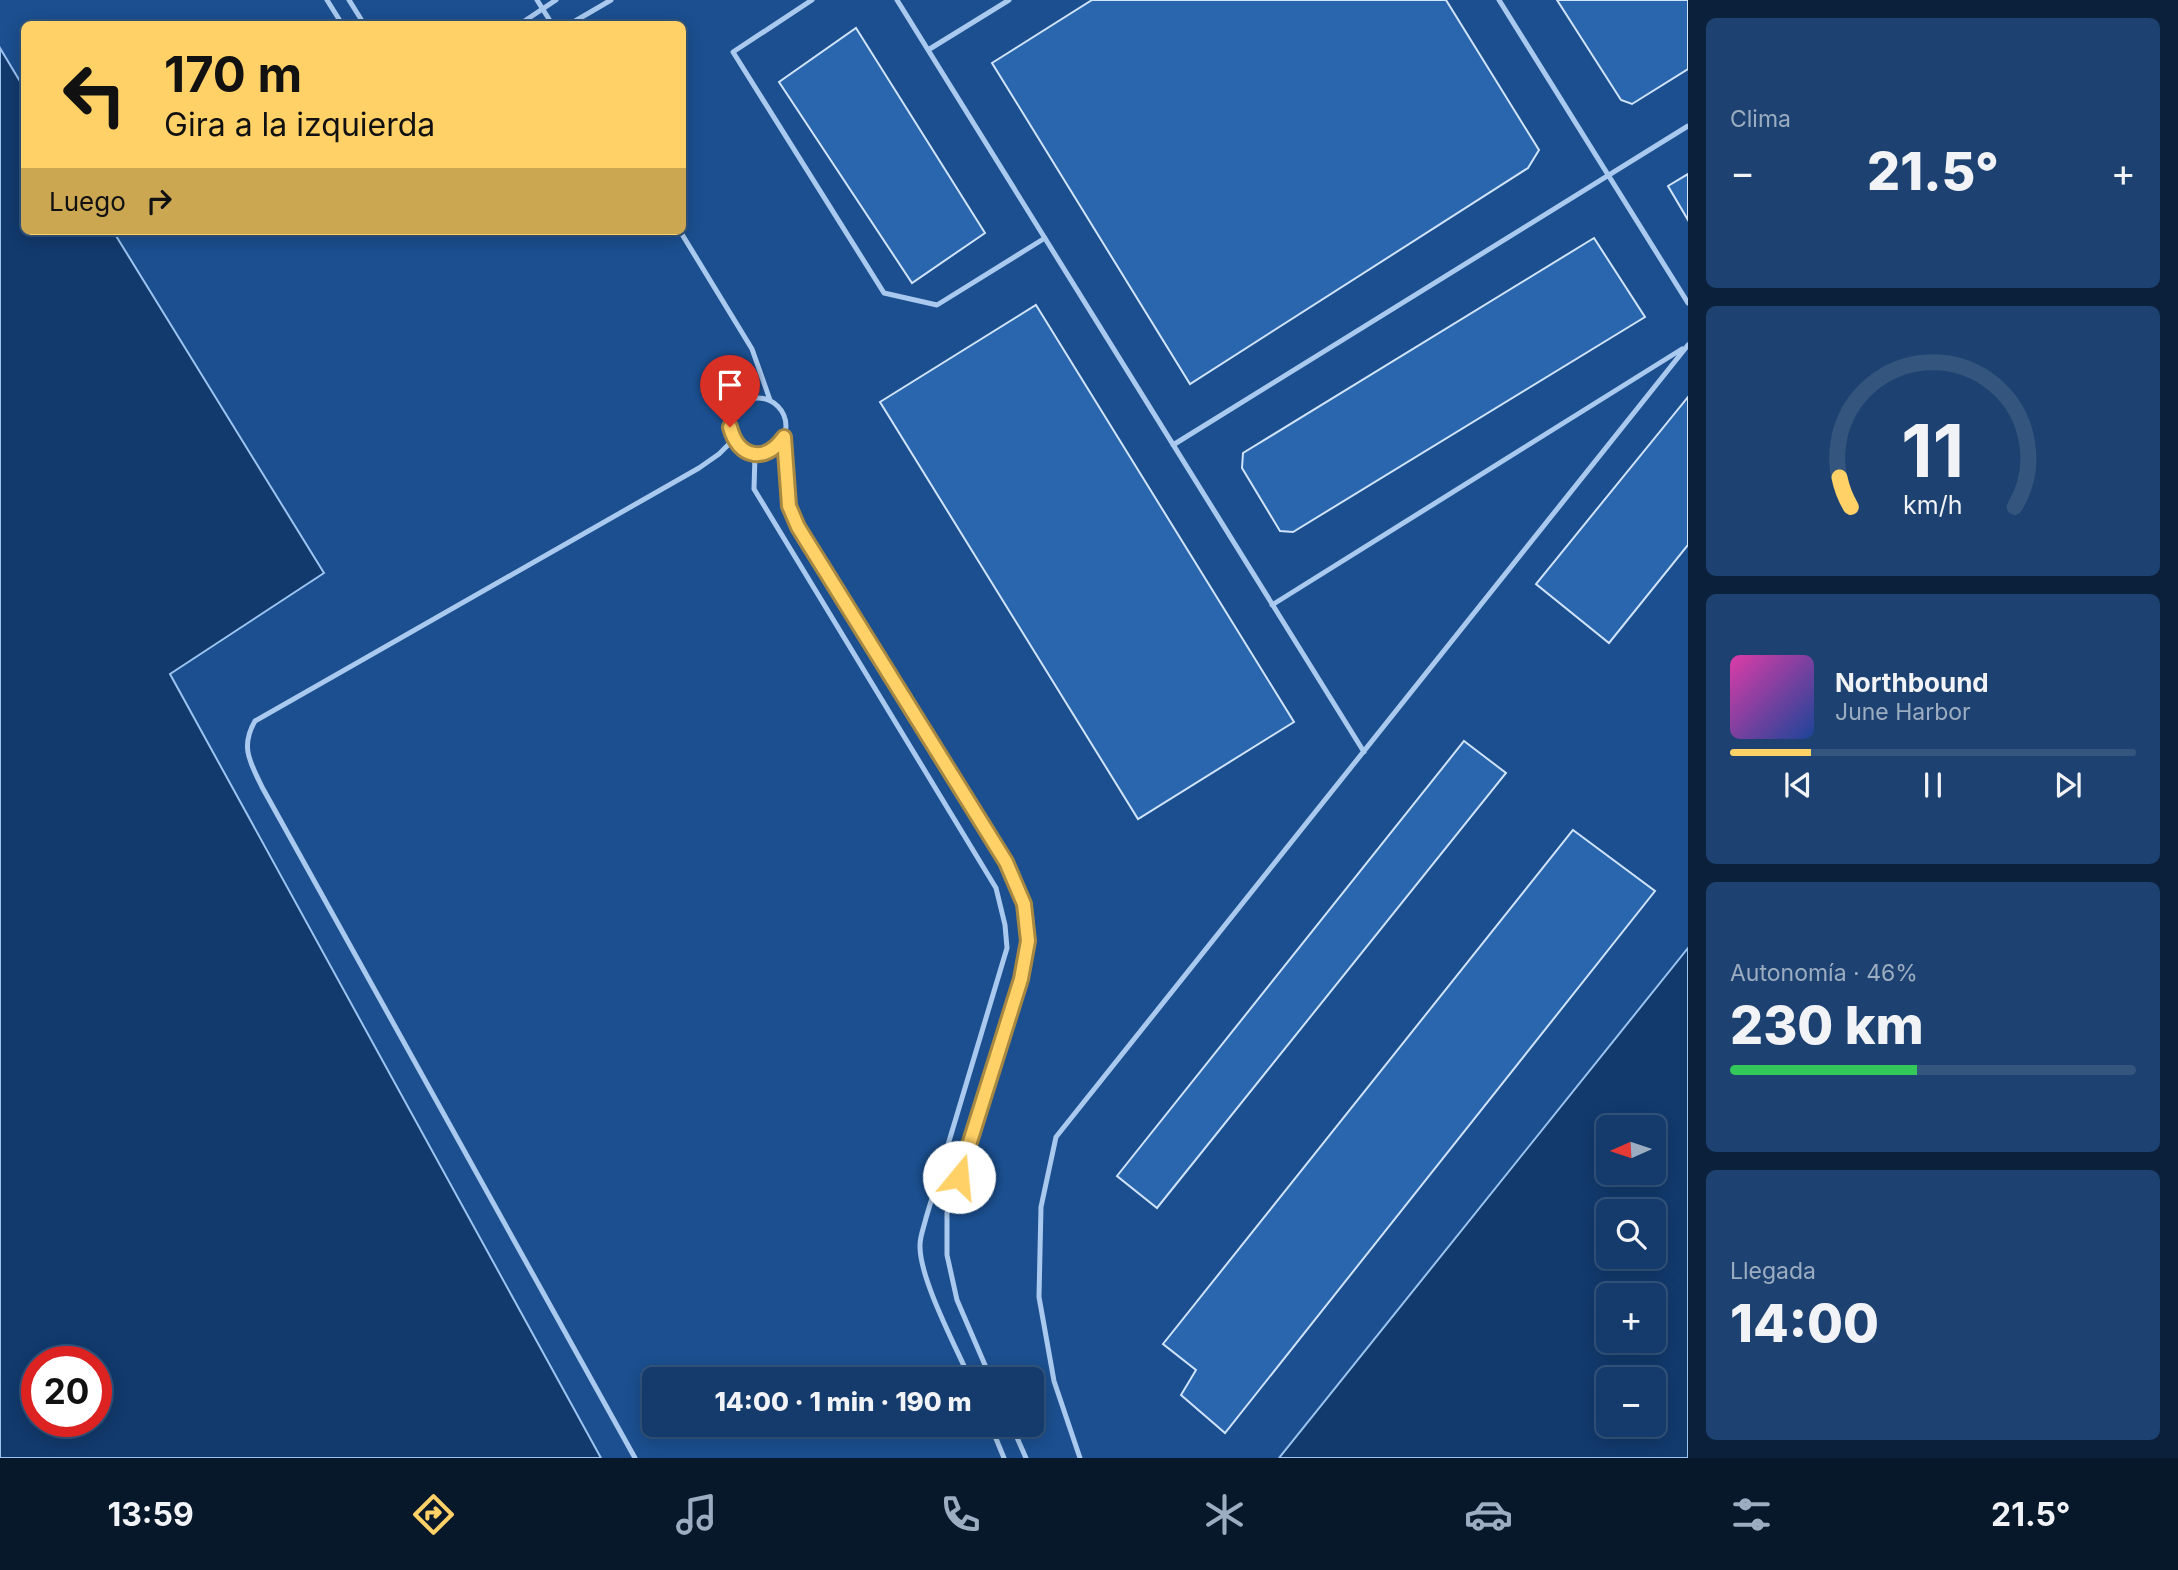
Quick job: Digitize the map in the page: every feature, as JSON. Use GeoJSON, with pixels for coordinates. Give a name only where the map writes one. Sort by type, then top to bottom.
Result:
{"type":"FeatureCollection","features":[{"type":"Feature","properties":{"kind":"lane"},"geometry":{"type":"LineString","coordinates":[[327,0],[340,21]]}},
{"type":"Feature","properties":{"kind":"lane"},"geometry":{"type":"LineString","coordinates":[[349,0],[362,21]]}},
{"type":"Feature","properties":{"kind":"lane"},"geometry":{"type":"LineString","coordinates":[[537,0],[550,21]]}},
{"type":"Feature","properties":{"kind":"lane"},"geometry":{"type":"LineString","coordinates":[[525,21],[556,0]]}},
{"type":"Feature","properties":{"kind":"lane"},"geometry":{"type":"LineString","coordinates":[[575,21],[611,0]]}},
{"type":"Feature","properties":{"kind":"lane"},"geometry":{"type":"LineString","coordinates":[[812,0],[733,52],[884,293],[937,305],[1045,238]]}},
{"type":"Feature","properties":{"kind":"lane"},"geometry":{"type":"LineString","coordinates":[[897,0],[1364,752]]}},
{"type":"Feature","properties":{"kind":"lane"},"geometry":{"type":"LineString","coordinates":[[928,50],[1009,0]]}},
{"type":"Feature","properties":{"kind":"lane"},"geometry":{"type":"LineString","coordinates":[[1499,0],[1688,303]]}},
{"type":"Feature","properties":{"kind":"lane"},"geometry":{"type":"LineString","coordinates":[[1173,445],[1688,126]]}},
{"type":"Feature","properties":{"kind":"lane"},"geometry":{"type":"LineString","coordinates":[[682,235],[752,349],[770,400]]}},
{"type":"Feature","properties":{"kind":"lane"},"geometry":{"type":"LineString","coordinates":[[1272,605],[1688,345]]}},
{"type":"Feature","properties":{"kind":"lane"},"geometry":{"type":"LineString","coordinates":[[1080,1458],[1054,1381],[1040,1297],[1041,1207],[1056,1137],[1688,345]]}},
{"type":"Feature","properties":{"kind":"lane"},"geometry":{"type":"LineString","coordinates":[[784,437],[772,450],[755,454],[746,452],[733,440],[730,427],[732,414],[740,403],[760,397],[770,400],[781,409],[786,423],[784,437],[789,506],[798,527],[1006,862],[1024,904],[1028,941],[1021,979],[947,1213],[947,1255],[957,1300],[986,1367]]}},
{"type":"Feature","properties":{"kind":"lane"},"geometry":{"type":"LineString","coordinates":[[635,1458],[262,787],[248,759],[247,735],[256,721],[699,468],[733,440]]}},
{"type":"Feature","properties":{"kind":"lane"},"geometry":{"type":"LineString","coordinates":[[755,454],[754,489],[996,888],[1005,925],[1007,948],[920,1244],[922,1262],[931,1289],[965,1367]]}},
{"type":"Feature","properties":{"kind":"lane"},"geometry":{"type":"LineString","coordinates":[[995,1437],[1004,1458]]}},
{"type":"Feature","properties":{"kind":"lane"},"geometry":{"type":"LineString","coordinates":[[1017,1437],[1026,1458]]}},
{"type":"Feature","properties":{"kind":"water"},"geometry":{"type":"Polygon","coordinates":[[[0,48],[21,83],[21,235],[115,235],[324,573],[170,674],[601,1458],[0,1458],[0,48]]]}},
{"type":"Feature","properties":{"kind":"water"},"geometry":{"type":"Polygon","coordinates":[[[1688,948],[1688,1458],[1279,1458],[1688,948]]]}},
{"type":"Feature","properties":{"kind":"building"},"geometry":{"type":"Polygon","coordinates":[[[1092,0],[1446,0],[1539,150],[1528,168],[1190,384],[992,63],[1092,0]]]}},
{"type":"Feature","properties":{"kind":"building"},"geometry":{"type":"Polygon","coordinates":[[[1557,0],[1688,0],[1688,69],[1632,104],[1621,100],[1557,0]]]}},
{"type":"Feature","properties":{"kind":"building"},"geometry":{"type":"Polygon","coordinates":[[[856,28],[985,233],[912,283],[779,82],[856,28]]]}},
{"type":"Feature","properties":{"kind":"building"},"geometry":{"type":"Polygon","coordinates":[[[1688,174],[1688,220],[1668,186],[1688,174]]]}},
{"type":"Feature","properties":{"kind":"building"},"geometry":{"type":"Polygon","coordinates":[[[1594,238],[1645,317],[1293,532],[1280,531],[1242,468],[1243,453],[1594,238]]]}},
{"type":"Feature","properties":{"kind":"building"},"geometry":{"type":"Polygon","coordinates":[[[1036,305],[1294,722],[1138,819],[880,402],[1036,305]]]}},
{"type":"Feature","properties":{"kind":"building"},"geometry":{"type":"Polygon","coordinates":[[[1688,397],[1688,545],[1609,643],[1536,584],[1688,397]]]}},
{"type":"Feature","properties":{"kind":"building"},"geometry":{"type":"Polygon","coordinates":[[[1464,741],[1506,773],[1157,1208],[1117,1176],[1464,741]]]}},
{"type":"Feature","properties":{"kind":"building"},"geometry":{"type":"Polygon","coordinates":[[[1573,830],[1655,891],[1225,1433],[1181,1395],[1196,1370],[1163,1344],[1573,830]]]}},
{"type":"Feature","properties":{"kind":"route"},"geometry":{"type":"LineString","coordinates":[[730,427],[738,447],[755,454],[772,450],[784,437],[789,506],[798,527],[1006,862],[1024,904],[1028,941],[1021,979],[959,1177]]}}]}
